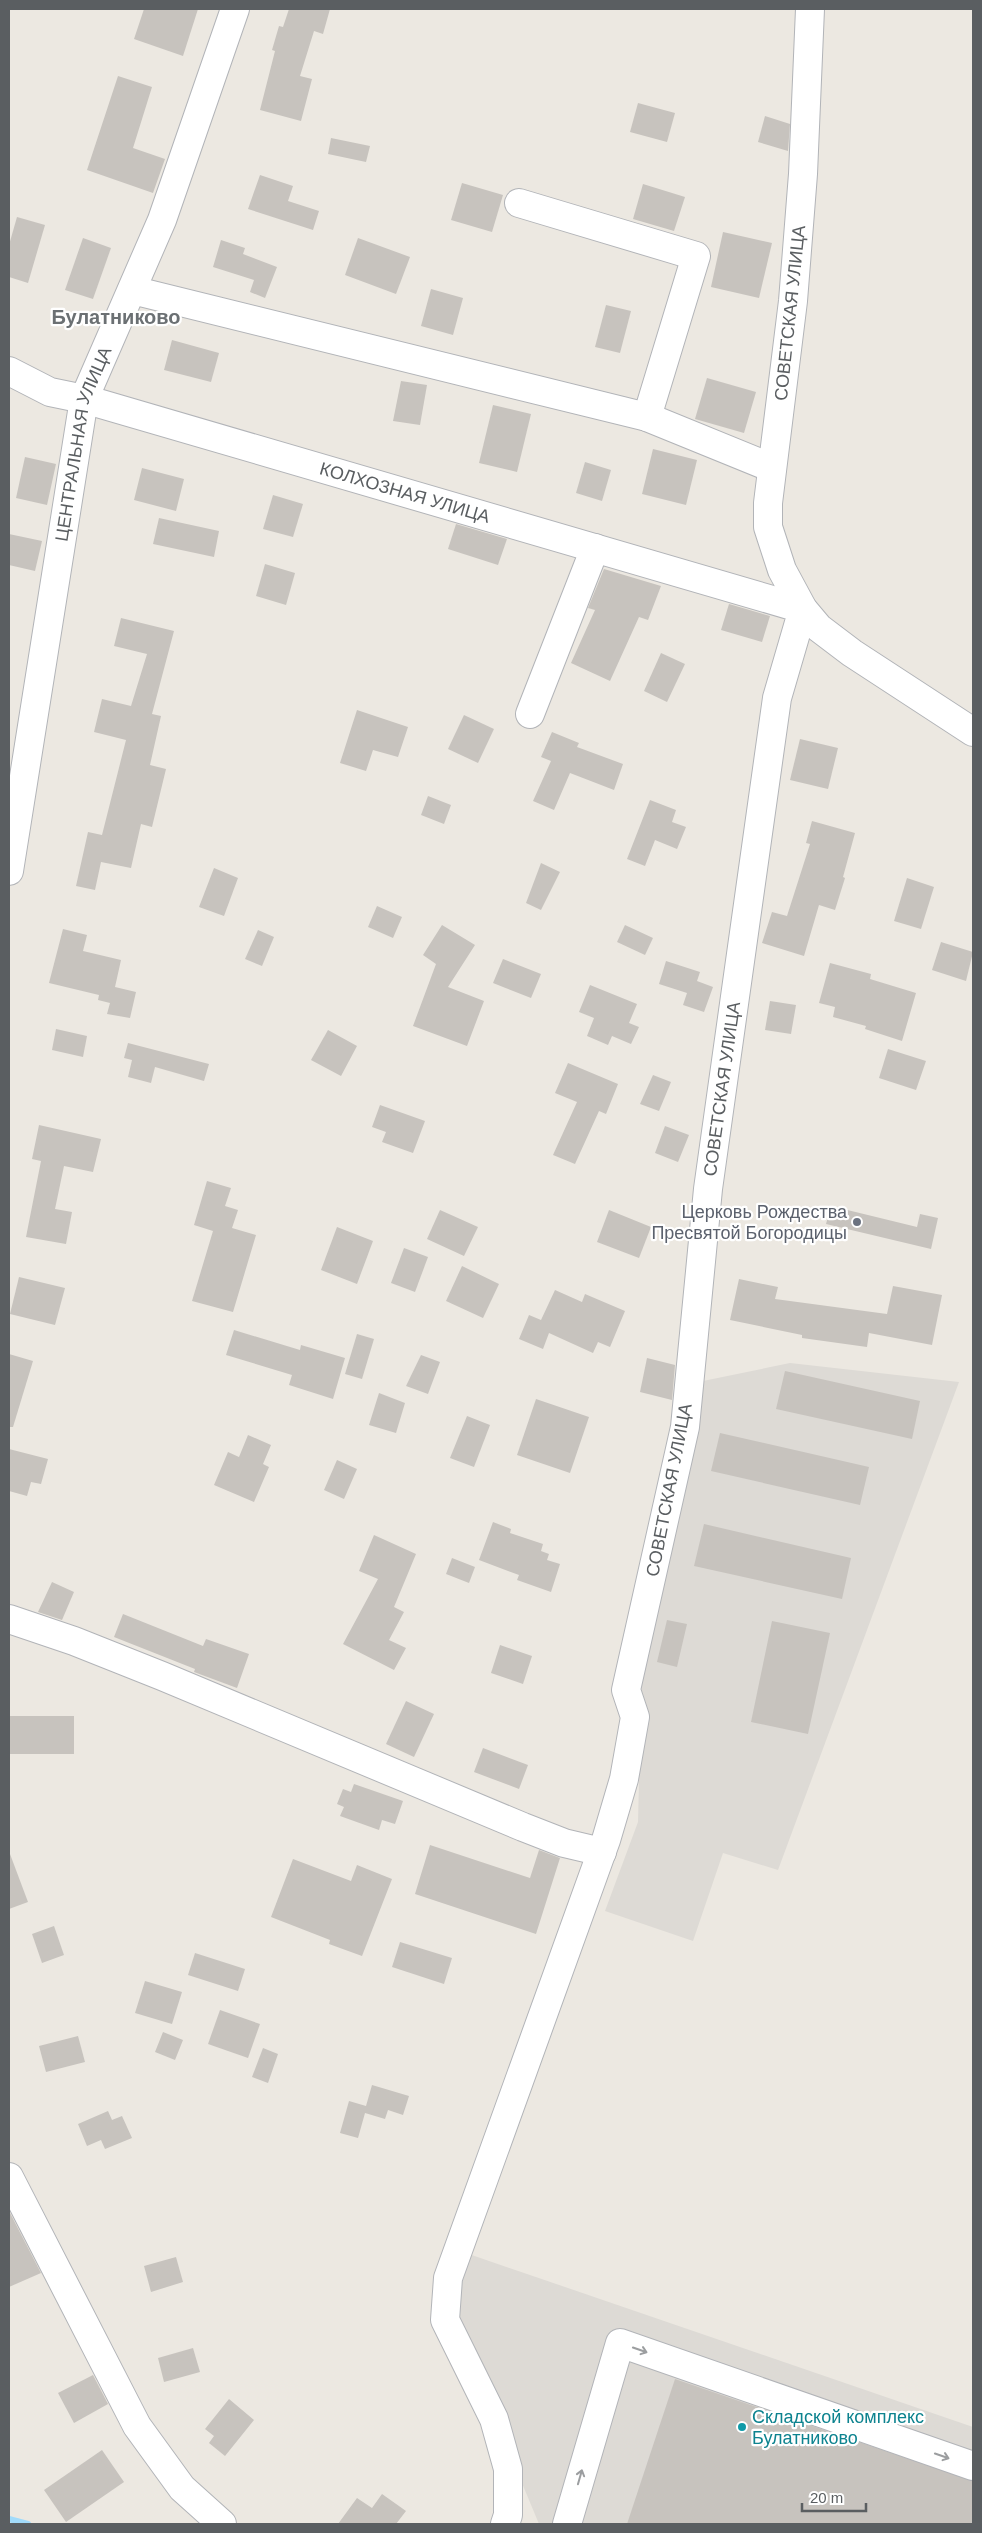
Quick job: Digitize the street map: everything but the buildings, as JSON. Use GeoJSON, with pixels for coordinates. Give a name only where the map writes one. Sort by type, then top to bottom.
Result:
{"type":"FeatureCollection","features":[{"type":"Feature","properties":{"kind":"street","name":"ЦЕНТРАЛЬНАЯ УЛИЦА"},"geometry":{"type":"LineString","coordinates":[[9,870],[14,797],[84,399],[162,220],[235,9]]}},
{"type":"Feature","properties":{"kind":"street","name":"СОВЕТСКАЯ УЛИЦА"},"geometry":{"type":"LineString","coordinates":[[810,9],[803,174],[793,301],[772,468],[768,527],[782,570],[803,609],[819,628],[834,641],[973,732]]}},
{"type":"Feature","properties":{"kind":"street"},"geometry":{"type":"LineString","coordinates":[[519,203],[696,256],[647,417]]}},
{"type":"Feature","properties":{"kind":"street"},"geometry":{"type":"LineString","coordinates":[[132,290],[647,417],[772,468]]}},
{"type":"Feature","properties":{"kind":"street","name":"КОЛХОЗНАЯ УЛИЦА"},"geometry":{"type":"LineString","coordinates":[[9,371],[50,392],[84,399],[803,609]]}},
{"type":"Feature","properties":{"kind":"street"},"geometry":{"type":"LineString","coordinates":[[530,714],[595,548]]}},
{"type":"Feature","properties":{"kind":"street","name":"СОВЕТСКАЯ УЛИЦА"},"geometry":{"type":"LineString","coordinates":[[602,1852],[624,1779],[635,1717],[626,1690],[685,1428],[708,1189],[777,698],[803,609]]}},
{"type":"Feature","properties":{"kind":"street"},"geometry":{"type":"LineString","coordinates":[[9,1619],[74,1641],[162,1676],[523,1827],[564,1843],[602,1852],[448,2278],[444,2320],[494,2419],[508,2469],[508,2515],[504,2524]]}},
{"type":"Feature","properties":{"kind":"street"},"geometry":{"type":"LineString","coordinates":[[9,2177],[137,2426],[182,2488],[222,2524]]}},
{"type":"Feature","properties":{"kind":"street"},"geometry":{"type":"LineString","coordinates":[[567,2524],[620,2342],[973,2466]]}},
{"type":"Feature","properties":{"kind":"shaded area"},"geometry":{"type":"Polygon","coordinates":[[[790,1363],[959,1382],[778,1870],[723,1853],[693,1941],[605,1911],[638,1822],[642,1667],[703,1381],[790,1363]]]}},
{"type":"Feature","properties":{"kind":"shaded area"},"geometry":{"type":"Polygon","coordinates":[[[463,2252],[973,2427],[973,2524],[539,2524],[448,2305],[463,2252]]]}},
{"type":"Feature","properties":{"kind":"waterway"},"geometry":{"type":"LineString","coordinates":[[9,2519],[28,2524]]}},
{"type":"Feature","properties":{"kind":"place","name":"Церковь Рождества Пресвятой Богородицы"},"geometry":{"type":"Point","coordinates":[857,1222]}},
{"type":"Feature","properties":{"kind":"place","name":"Складской комплекс Булатниково"},"geometry":{"type":"Point","coordinates":[742,2427]}},
{"type":"Feature","properties":{"kind":"district","name":"Булатниково"},"geometry":{"type":"Point","coordinates":[116,317]}}]}
